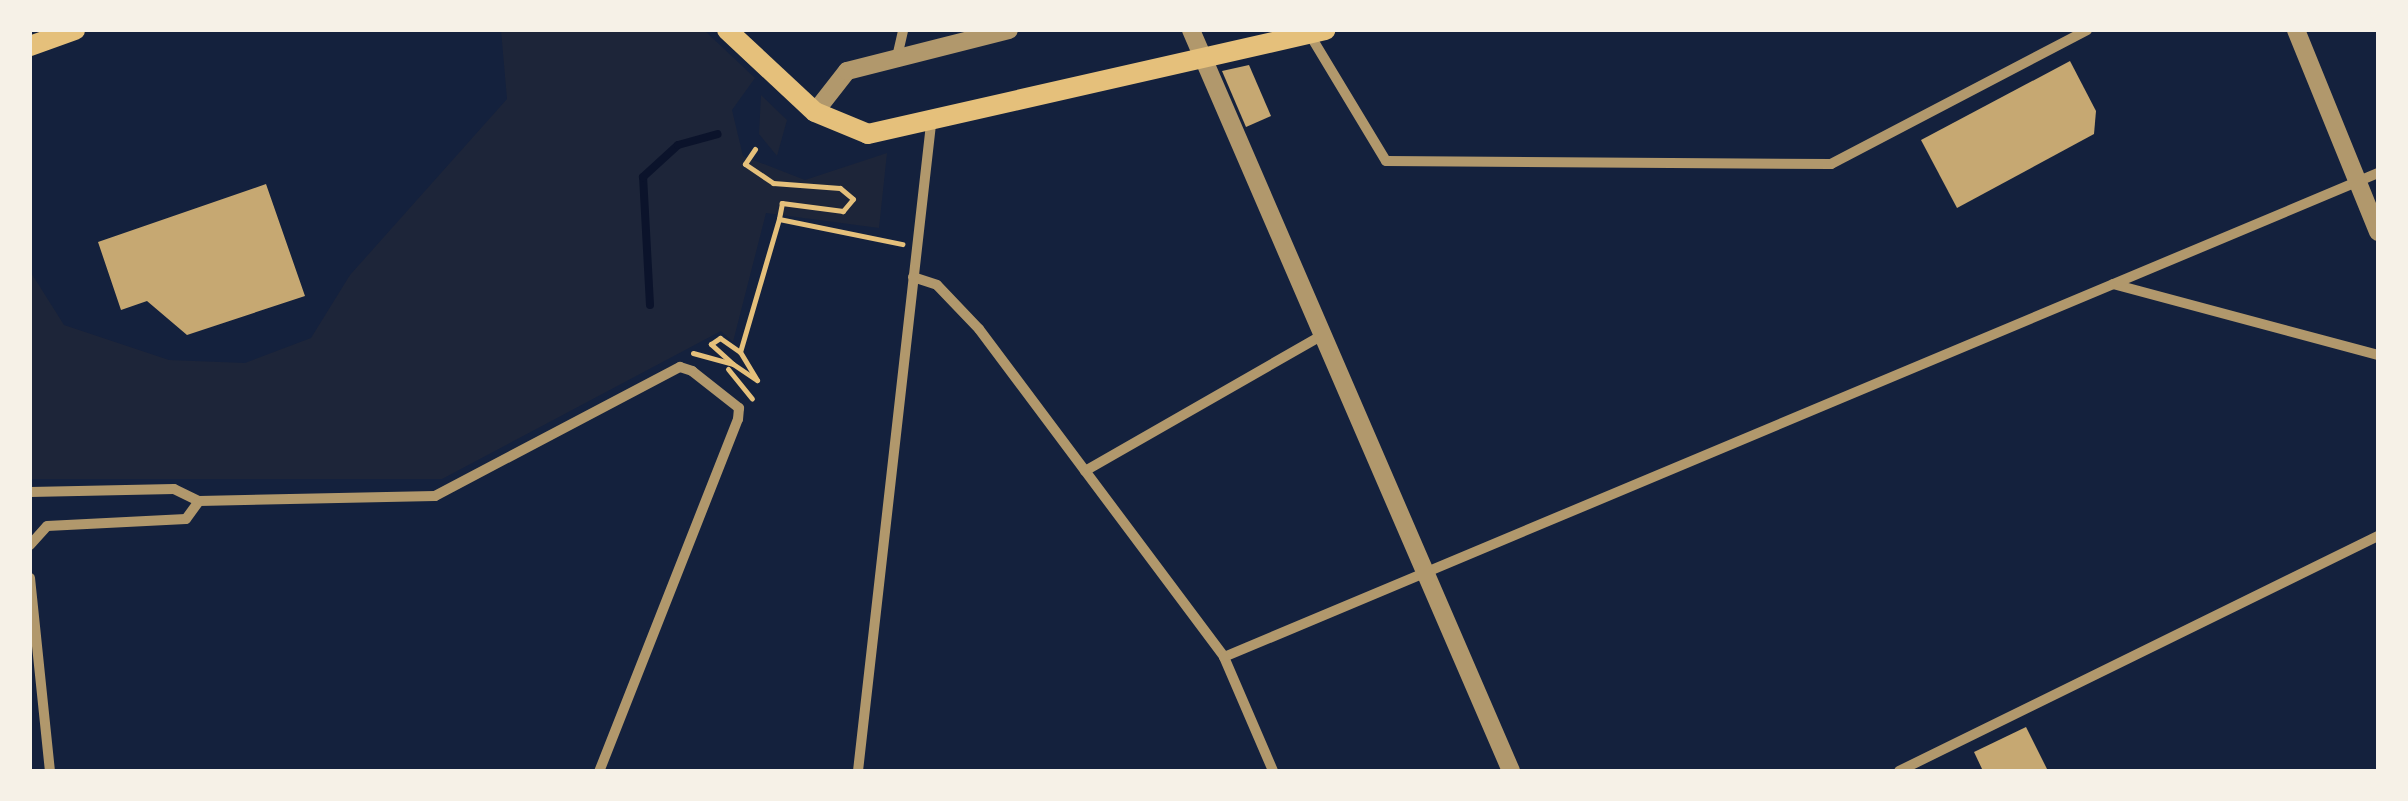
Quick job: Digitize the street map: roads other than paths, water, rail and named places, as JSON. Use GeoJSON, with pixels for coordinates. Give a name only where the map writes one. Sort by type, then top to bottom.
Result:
{"type":"FeatureCollection","features":[{"type":"Feature","properties":{"kind":"main road"},"geometry":{"type":"LineString","coordinates":[[32,40],[75,30]]}},
{"type":"Feature","properties":{"kind":"main road"},"geometry":{"type":"LineString","coordinates":[[727,30],[815,112],[868,134],[931,124],[1317,32]]}},
{"type":"Feature","properties":{"kind":"street"},"geometry":{"type":"LineString","coordinates":[[896,57],[903,30]]}},
{"type":"Feature","properties":{"kind":"street"},"geometry":{"type":"LineString","coordinates":[[815,112],[835,78],[896,57],[1008,30]]}},
{"type":"Feature","properties":{"kind":"street"},"geometry":{"type":"LineString","coordinates":[[1190,30],[1511,771]]}},
{"type":"Feature","properties":{"kind":"street"},"geometry":{"type":"LineString","coordinates":[[1317,32],[1386,162],[1831,164],[2087,30]]}},
{"type":"Feature","properties":{"kind":"street"},"geometry":{"type":"LineString","coordinates":[[2296,30],[2378,232]]}},
{"type":"Feature","properties":{"kind":"street"},"geometry":{"type":"LineString","coordinates":[[858,771],[914,247],[931,124]]}},
{"type":"Feature","properties":{"kind":"street"},"geometry":{"type":"LineString","coordinates":[[1224,657],[2378,173]]}},
{"type":"Feature","properties":{"kind":"street"},"geometry":{"type":"LineString","coordinates":[[913,277],[955,300],[1224,657],[1273,771]]}},
{"type":"Feature","properties":{"kind":"street"},"geometry":{"type":"LineString","coordinates":[[2112,284],[2378,355]]}},
{"type":"Feature","properties":{"kind":"street"},"geometry":{"type":"LineString","coordinates":[[1085,470],[1322,335]]}},
{"type":"Feature","properties":{"kind":"street"},"geometry":{"type":"LineString","coordinates":[[30,492],[174,489],[199,501],[436,496],[680,367],[739,408],[738,419],[599,771]]}},
{"type":"Feature","properties":{"kind":"street"},"geometry":{"type":"LineString","coordinates":[[30,545],[47,526],[186,518],[199,501]]}},
{"type":"Feature","properties":{"kind":"street"},"geometry":{"type":"LineString","coordinates":[[1898,771],[2378,536]]}},
{"type":"Feature","properties":{"kind":"street"},"geometry":{"type":"LineString","coordinates":[[30,578],[50,771]]}},
{"type":"Feature","properties":{"kind":"waterway"},"geometry":{"type":"LineString","coordinates":[[650,305],[643,177],[678,145],[718,134]]}}]}
